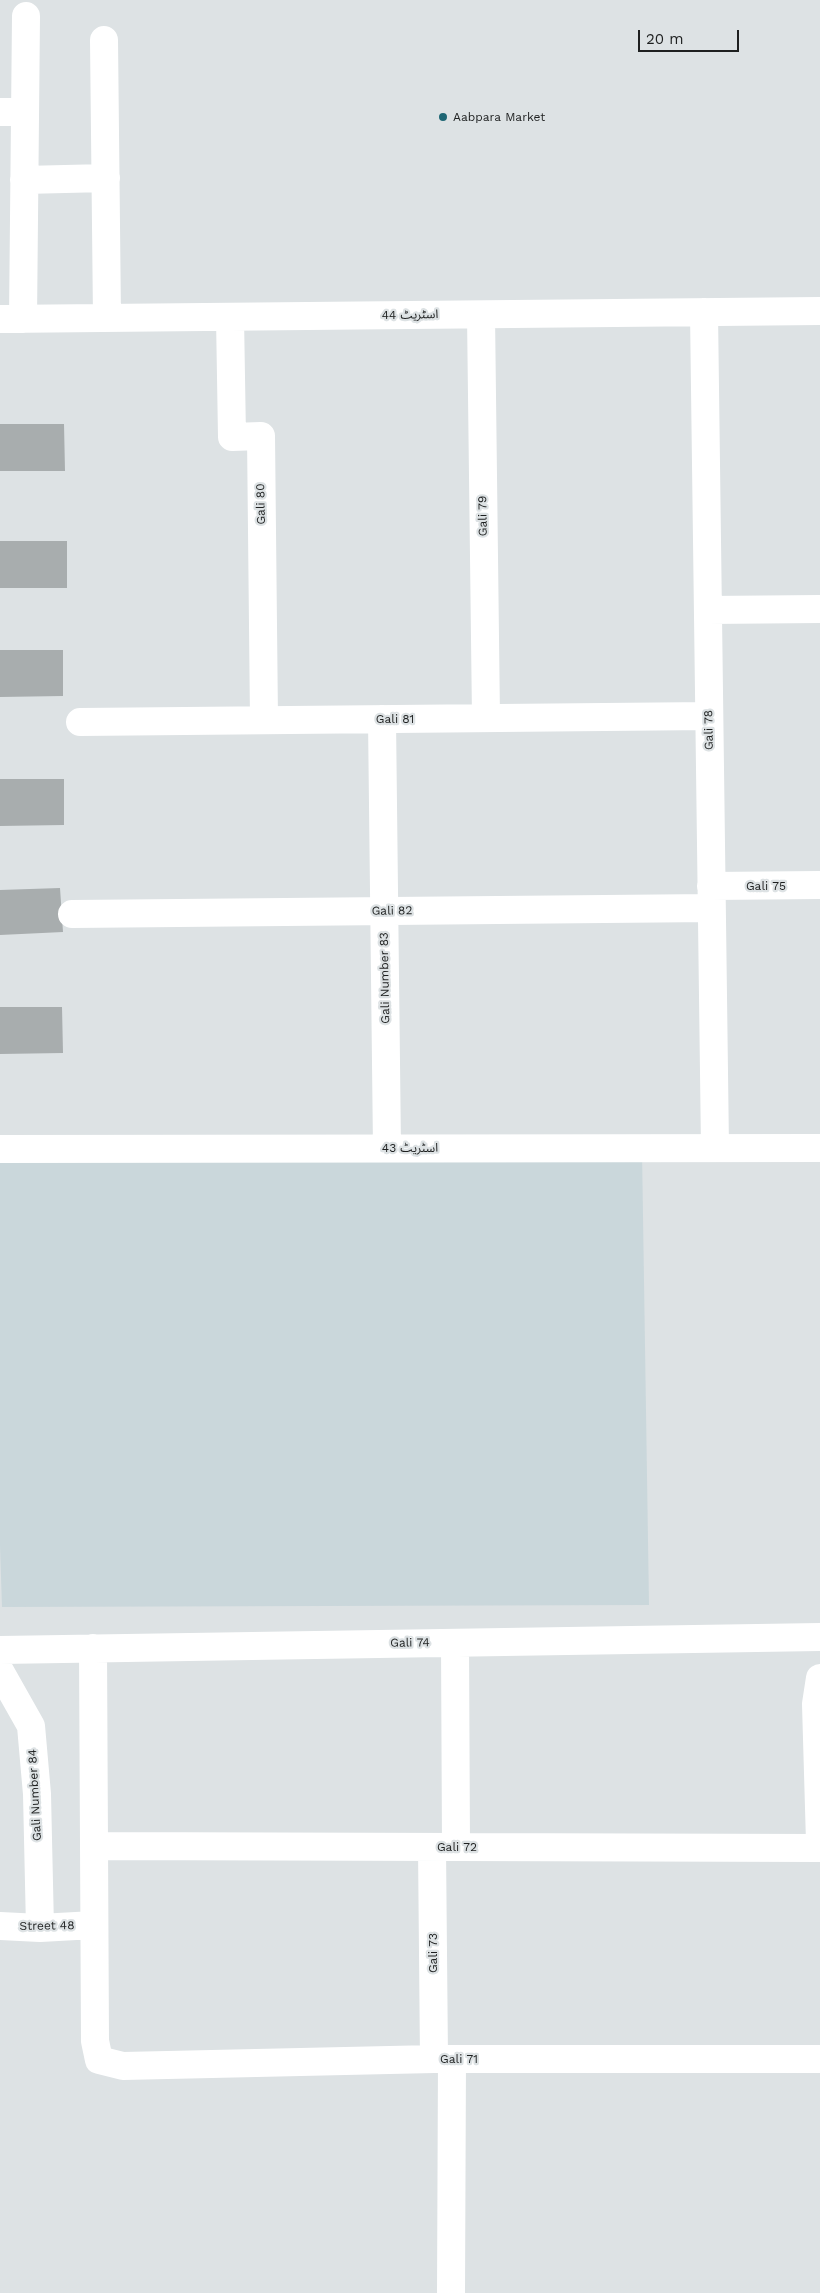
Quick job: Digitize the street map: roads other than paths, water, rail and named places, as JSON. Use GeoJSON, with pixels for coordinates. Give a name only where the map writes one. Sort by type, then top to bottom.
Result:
{"type":"FeatureCollection","features":[{"type":"Feature","properties":{"kind":"street"},"geometry":{"type":"LineString","coordinates":[[12,319],[24,180],[12,112],[26,16]]}},
{"type":"Feature","properties":{"kind":"street"},"geometry":{"type":"LineString","coordinates":[[104,40],[107,318]]}},
{"type":"Feature","properties":{"kind":"street"},"geometry":{"type":"LineString","coordinates":[[24,180],[106,178]]}},
{"type":"Feature","properties":{"kind":"street","name":"اسٹریٹ 44"},"geometry":{"type":"LineString","coordinates":[[12,319],[820,311]]}},
{"type":"Feature","properties":{"kind":"street","name":"Gali 78"},"geometry":{"type":"LineString","coordinates":[[704,312],[715,1148]]}},
{"type":"Feature","properties":{"kind":"street","name":"Gali 79"},"geometry":{"type":"LineString","coordinates":[[481,314],[486,718]]}},
{"type":"Feature","properties":{"kind":"street","name":"Gali 80"},"geometry":{"type":"LineString","coordinates":[[230,317],[232,437],[261,436],[264,720]]}},
{"type":"Feature","properties":{"kind":"street"},"geometry":{"type":"LineString","coordinates":[[708,610],[820,609]]}},
{"type":"Feature","properties":{"kind":"street","name":"Gali 81"},"geometry":{"type":"LineString","coordinates":[[80,722],[709,716]]}},
{"type":"Feature","properties":{"kind":"street","name":"Gali Number 83"},"geometry":{"type":"LineString","coordinates":[[382,719],[387,1148]]}},
{"type":"Feature","properties":{"kind":"street","name":"Gali 75"},"geometry":{"type":"LineString","coordinates":[[711,897],[820,885]]}},
{"type":"Feature","properties":{"kind":"street","name":"Gali 82"},"geometry":{"type":"LineString","coordinates":[[72,914],[384,911],[711,897]]}},
{"type":"Feature","properties":{"kind":"street","name":"اسٹریٹ 43"},"geometry":{"type":"LineString","coordinates":[[0,1149],[820,1148]]}},
{"type":"Feature","properties":{"kind":"street","name":"Gali 74"},"geometry":{"type":"LineString","coordinates":[[0,1650],[820,1637]]}},
{"type":"Feature","properties":{"kind":"street","name":"Gali 73"},"geometry":{"type":"LineString","coordinates":[[451,2293],[443,2059],[444,1847],[455,1643]]}},
{"type":"Feature","properties":{"kind":"street"},"geometry":{"type":"LineString","coordinates":[[93,1648],[94,1925]]}},
{"type":"Feature","properties":{"kind":"street","name":"Gali Number 84"},"geometry":{"type":"LineString","coordinates":[[0,1671],[31,1726],[37,1794],[40,1928]]}},
{"type":"Feature","properties":{"kind":"street"},"geometry":{"type":"LineString","coordinates":[[820,1678],[818,1704],[820,1842]]}},
{"type":"Feature","properties":{"kind":"street","name":"Gali 72"},"geometry":{"type":"LineString","coordinates":[[94,1846],[820,1848]]}},
{"type":"Feature","properties":{"kind":"street","name":"Street 48"},"geometry":{"type":"LineString","coordinates":[[0,1926],[40,1928],[94,1925]]}},
{"type":"Feature","properties":{"kind":"street","name":"Gali 71"},"geometry":{"type":"LineString","coordinates":[[94,1925],[95,2041],[99,2060],[123,2066],[443,2059],[820,2059]]}},
{"type":"Feature","properties":{"kind":"place","name":"Aabpara Market"},"geometry":{"type":"Point","coordinates":[443,117]}}]}
